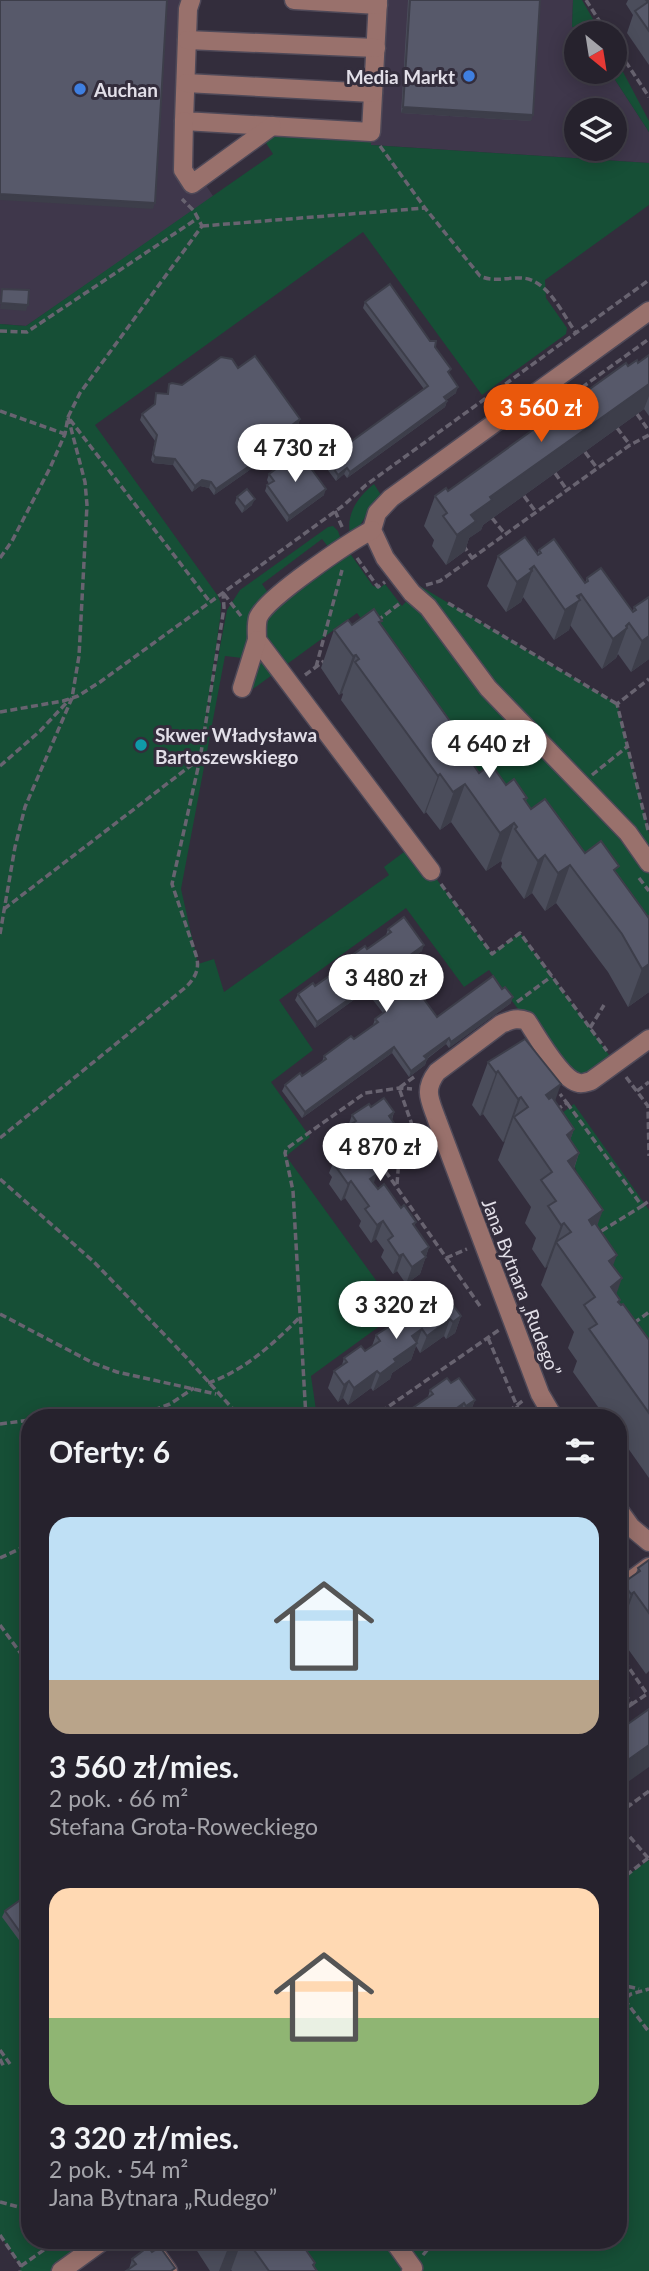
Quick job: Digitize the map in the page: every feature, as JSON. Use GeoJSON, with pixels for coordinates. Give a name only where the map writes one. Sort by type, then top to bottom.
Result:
{"type":"FeatureCollection","features":[{"type":"Feature","properties":{"kind":"street"},"geometry":{"type":"LineString","coordinates":[[191,0],[188,9],[183,170],[192,184],[272,126]]}},
{"type":"Feature","properties":{"kind":"street"},"geometry":{"type":"LineString","coordinates":[[184,121],[371,132],[378,2],[294,0]]}},
{"type":"Feature","properties":{"kind":"street"},"geometry":{"type":"LineString","coordinates":[[187,40],[376,48]]}},
{"type":"Feature","properties":{"kind":"street"},"geometry":{"type":"LineString","coordinates":[[186,83],[373,93]]}},
{"type":"Feature","properties":{"kind":"street"},"geometry":{"type":"LineString","coordinates":[[649,311],[391,498],[377,513],[372,530],[385,558],[412,593],[428,607],[488,688],[628,833],[649,863]]}},
{"type":"Feature","properties":{"kind":"street"},"geometry":{"type":"LineString","coordinates":[[242,688],[257,634],[258,618],[270,601],[348,544],[372,530]]}},
{"type":"Feature","properties":{"kind":"street"},"geometry":{"type":"LineString","coordinates":[[257,634],[291,685],[430,871]]}},
{"type":"Feature","properties":{"kind":"street"},"geometry":{"type":"LineString","coordinates":[[428,1090],[430,1081],[438,1072],[501,1024],[520,1018],[527,1021],[568,1077],[579,1083],[591,1081],[649,1039]]}},
{"type":"Feature","properties":{"kind":"street","name":"Jana Bytnara „Rudego”"},"geometry":{"type":"LineString","coordinates":[[428,1090],[538,1390],[549,1409]]}},
{"type":"Feature","properties":{"kind":"street"},"geometry":{"type":"LineString","coordinates":[[627,1521],[649,1542]]}},
{"type":"Feature","properties":{"kind":"street"},"geometry":{"type":"LineString","coordinates":[[627,1583],[649,1567]]}},
{"type":"Feature","properties":{"kind":"street"},"geometry":{"type":"LineString","coordinates":[[61,2271],[92,2249]]}},
{"type":"Feature","properties":{"kind":"street"},"geometry":{"type":"LineString","coordinates":[[152,2249],[168,2271]]}},
{"type":"Feature","properties":{"kind":"street"},"geometry":{"type":"LineString","coordinates":[[399,2249],[413,2268],[411,2271]]}},
{"type":"Feature","properties":{"kind":"path"},"geometry":{"type":"LineString","coordinates":[[586,0],[599,21]]}},
{"type":"Feature","properties":{"kind":"path"},"geometry":{"type":"LineString","coordinates":[[627,64],[649,97]]}},
{"type":"Feature","properties":{"kind":"path"},"geometry":{"type":"LineString","coordinates":[[380,146],[425,208],[480,276],[494,279],[522,277],[537,281],[576,332]]}},
{"type":"Feature","properties":{"kind":"path"},"geometry":{"type":"LineString","coordinates":[[177,193],[194,211],[202,226]]}},
{"type":"Feature","properties":{"kind":"path"},"geometry":{"type":"LineString","coordinates":[[0,558],[33,503],[65,434],[68,417],[80,393],[202,226],[425,208]]}},
{"type":"Feature","properties":{"kind":"path"},"geometry":{"type":"LineString","coordinates":[[0,331],[27,332],[198,218]]}},
{"type":"Feature","properties":{"kind":"path"},"geometry":{"type":"LineString","coordinates":[[0,766],[72,698],[100,682],[649,280]]}},
{"type":"Feature","properties":{"kind":"path"},"geometry":{"type":"LineString","coordinates":[[540,415],[541,417],[649,339]]}},
{"type":"Feature","properties":{"kind":"path"},"geometry":{"type":"LineString","coordinates":[[603,363],[607,369]]}},
{"type":"Feature","properties":{"kind":"path"},"geometry":{"type":"LineString","coordinates":[[0,411],[65,434]]}},
{"type":"Feature","properties":{"kind":"path"},"geometry":{"type":"LineString","coordinates":[[432,593],[420,586],[440,581],[649,433],[637,414]]}},
{"type":"Feature","properties":{"kind":"path"},"geometry":{"type":"LineString","coordinates":[[68,417],[210,602]]}},
{"type":"Feature","properties":{"kind":"path"},"geometry":{"type":"LineString","coordinates":[[0,933],[25,807],[72,698],[79,656],[87,505],[85,482],[68,417]]}},
{"type":"Feature","properties":{"kind":"path"},"geometry":{"type":"LineString","coordinates":[[617,428],[630,445]]}},
{"type":"Feature","properties":{"kind":"path"},"geometry":{"type":"LineString","coordinates":[[585,452],[597,468]]}},
{"type":"Feature","properties":{"kind":"path"},"geometry":{"type":"LineString","coordinates":[[555,473],[567,490]]}},
{"type":"Feature","properties":{"kind":"path"},"geometry":{"type":"LineString","coordinates":[[524,496],[536,512]]}},
{"type":"Feature","properties":{"kind":"path"},"geometry":{"type":"LineString","coordinates":[[492,518],[505,534]]}},
{"type":"Feature","properties":{"kind":"path"},"geometry":{"type":"LineString","coordinates":[[316,667],[348,544]]}},
{"type":"Feature","properties":{"kind":"path"},"geometry":{"type":"LineString","coordinates":[[462,544],[472,558]]}},
{"type":"Feature","properties":{"kind":"path"},"geometry":{"type":"LineString","coordinates":[[223,592],[257,634]]}},
{"type":"Feature","properties":{"kind":"path"},"geometry":{"type":"LineString","coordinates":[[0,1138],[186,986],[196,974],[196,955],[172,884],[200,759],[224,608],[223,592]]}},
{"type":"Feature","properties":{"kind":"path"},"geometry":{"type":"LineString","coordinates":[[444,600],[618,704],[649,834]]}},
{"type":"Feature","properties":{"kind":"path"},"geometry":{"type":"LineString","coordinates":[[371,625],[404,601]]}},
{"type":"Feature","properties":{"kind":"path"},"geometry":{"type":"LineString","coordinates":[[291,685],[327,659]]}},
{"type":"Feature","properties":{"kind":"path"},"geometry":{"type":"LineString","coordinates":[[618,704],[649,679]]}},
{"type":"Feature","properties":{"kind":"path"},"geometry":{"type":"LineString","coordinates":[[0,712],[72,698]]}},
{"type":"Feature","properties":{"kind":"path"},"geometry":{"type":"LineString","coordinates":[[4,909],[200,759]]}},
{"type":"Feature","properties":{"kind":"path"},"geometry":{"type":"LineString","coordinates":[[445,890],[492,954],[520,933],[648,1106],[649,1156]]}},
{"type":"Feature","properties":{"kind":"path"},"geometry":{"type":"LineString","coordinates":[[590,1028],[604,1005]]}},
{"type":"Feature","properties":{"kind":"path"},"geometry":{"type":"LineString","coordinates":[[636,1091],[649,1082]]}},
{"type":"Feature","properties":{"kind":"path"},"geometry":{"type":"LineString","coordinates":[[305,1409],[293,1191],[286,1149],[365,1093],[399,1088],[428,1090]]}},
{"type":"Feature","properties":{"kind":"path"},"geometry":{"type":"LineString","coordinates":[[399,1088],[416,1136],[379,1162],[480,1306]]}},
{"type":"Feature","properties":{"kind":"path"},"geometry":{"type":"LineString","coordinates":[[559,1092],[642,1206]]}},
{"type":"Feature","properties":{"kind":"path"},"geometry":{"type":"LineString","coordinates":[[548,1116],[567,1102]]}},
{"type":"Feature","properties":{"kind":"path"},"geometry":{"type":"LineString","coordinates":[[397,1186],[400,1147]]}},
{"type":"Feature","properties":{"kind":"path"},"geometry":{"type":"LineString","coordinates":[[0,1179],[94,1262],[232,1409]]}},
{"type":"Feature","properties":{"kind":"path"},"geometry":{"type":"LineString","coordinates":[[599,1242],[597,1233],[649,1201]]}},
{"type":"Feature","properties":{"kind":"path"},"geometry":{"type":"LineString","coordinates":[[446,1258],[472,1246]]}},
{"type":"Feature","properties":{"kind":"path"},"geometry":{"type":"LineString","coordinates":[[630,1325],[649,1312]]}},
{"type":"Feature","properties":{"kind":"path"},"geometry":{"type":"LineString","coordinates":[[0,1314],[93,1363],[117,1372],[218,1395]]}},
{"type":"Feature","properties":{"kind":"path"},"geometry":{"type":"LineString","coordinates":[[208,1383],[247,1363],[300,1317]]}},
{"type":"Feature","properties":{"kind":"path"},"geometry":{"type":"LineString","coordinates":[[385,1409],[513,1321]]}},
{"type":"Feature","properties":{"kind":"path"},"geometry":{"type":"LineString","coordinates":[[488,1338],[518,1409]]}},
{"type":"Feature","properties":{"kind":"path"},"geometry":{"type":"LineString","coordinates":[[157,1409],[194,1388]]}},
{"type":"Feature","properties":{"kind":"path"},"geometry":{"type":"LineString","coordinates":[[512,1409],[538,1390]]}},
{"type":"Feature","properties":{"kind":"path"},"geometry":{"type":"LineString","coordinates":[[0,1424],[21,1421]]}},
{"type":"Feature","properties":{"kind":"path"},"geometry":{"type":"LineString","coordinates":[[0,1558],[21,1548]]}},
{"type":"Feature","properties":{"kind":"path"},"geometry":{"type":"LineString","coordinates":[[0,1625],[21,1654]]}},
{"type":"Feature","properties":{"kind":"path"},"geometry":{"type":"LineString","coordinates":[[627,1665],[648,1694],[627,1708]]}},
{"type":"Feature","properties":{"kind":"path"},"geometry":{"type":"LineString","coordinates":[[627,1697],[632,1704]]}},
{"type":"Feature","properties":{"kind":"path"},"geometry":{"type":"LineString","coordinates":[[627,1803],[629,1806],[649,1791]]}},
{"type":"Feature","properties":{"kind":"path"},"geometry":{"type":"LineString","coordinates":[[627,1833],[649,1859],[627,1875]]}},
{"type":"Feature","properties":{"kind":"path"},"geometry":{"type":"LineString","coordinates":[[627,1986],[649,1989]]}},
{"type":"Feature","properties":{"kind":"path"},"geometry":{"type":"LineString","coordinates":[[627,1998],[641,1990]]}},
{"type":"Feature","properties":{"kind":"path"},"geometry":{"type":"LineString","coordinates":[[627,2004],[649,2032]]}},
{"type":"Feature","properties":{"kind":"path"},"geometry":{"type":"LineString","coordinates":[[0,2050],[9,2064]]}},
{"type":"Feature","properties":{"kind":"path"},"geometry":{"type":"LineString","coordinates":[[0,2059],[4,2067]]}},
{"type":"Feature","properties":{"kind":"path"},"geometry":{"type":"LineString","coordinates":[[0,2202],[21,2208]]}},
{"type":"Feature","properties":{"kind":"path"},"geometry":{"type":"LineString","coordinates":[[0,2235],[21,2268],[46,2249]]}},
{"type":"Feature","properties":{"kind":"shaded area","name":"Auchan"},"geometry":{"type":"Polygon","coordinates":[[[0,0],[191,0],[183,162],[201,178],[213,196],[26,326],[0,324],[0,0]]]}},
{"type":"Feature","properties":{"kind":"shaded area"},"geometry":{"type":"Polygon","coordinates":[[[294,0],[573,0],[572,21],[564,21],[564,84],[618,84],[627,98],[564,98],[564,157],[371,145],[378,5],[294,0]]]}},
{"type":"Feature","properties":{"kind":"shaded area"},"geometry":{"type":"Polygon","coordinates":[[[627,98],[649,132],[649,163],[618,161],[627,161],[627,98]]]}},
{"type":"Feature","properties":{"kind":"green space"},"geometry":{"type":"Polygon","coordinates":[[[573,0],[582,0],[594,21],[572,21],[573,0]]]}},
{"type":"Feature","properties":{"kind":"green space"},"geometry":{"type":"Polygon","coordinates":[[[627,80],[649,121],[649,132],[627,98],[618,84],[627,84],[627,80]]]}},
{"type":"Feature","properties":{"kind":"green space"},"geometry":{"type":"Polygon","coordinates":[[[371,132],[371,145],[564,157],[564,161],[649,163],[649,205],[545,280],[546,298],[567,328],[566,334],[482,395],[363,232],[95,425],[218,596],[221,604],[203,737],[227,610],[240,590],[333,526],[341,540],[330,549],[322,539],[262,584],[277,606],[349,552],[373,586],[380,588],[385,584],[402,606],[420,586],[617,704],[649,834],[649,935],[481,782],[357,613],[246,694],[251,659],[225,656],[181,889],[198,964],[214,959],[224,992],[389,875],[384,867],[412,846],[492,954],[520,933],[615,1063],[579,1083],[489,970],[464,987],[406,908],[279,1000],[313,1050],[271,1082],[310,1137],[286,1156],[399,1312],[311,1376],[316,1409],[21,1409],[21,2249],[92,2249],[61,2271],[20,2271],[21,2266],[0,2235],[0,324],[26,326],[273,154],[261,135],[371,132]]]}},
{"type":"Feature","properties":{"kind":"green space"},"geometry":{"type":"Polygon","coordinates":[[[374,484],[381,495],[350,535],[354,506],[374,484]]]}},
{"type":"Feature","properties":{"kind":"green space"},"geometry":{"type":"Polygon","coordinates":[[[574,1104],[649,1210],[649,1382],[619,1340],[601,1245],[558,1116],[574,1104]]]}},
{"type":"Feature","properties":{"kind":"green space"},"geometry":{"type":"Polygon","coordinates":[[[649,1860],[649,2271],[260,2271],[245,2249],[627,2249],[627,1876],[649,1860]]]}},
{"type":"Feature","properties":{"kind":"building","name":"Auchan"},"geometry":{"type":"Polygon","coordinates":[[[0,0],[167,0],[155,203],[0,194],[0,0]]]}},
{"type":"Feature","properties":{"kind":"building","name":"Media Markt"},"geometry":{"type":"Polygon","coordinates":[[[410,0],[540,0],[533,115],[403,107],[410,0]]]}},
{"type":"Feature","properties":{"kind":"building"},"geometry":{"type":"Polygon","coordinates":[[[646,0],[649,0],[649,31],[635,11],[648,2],[646,0]]]}},
{"type":"Feature","properties":{"kind":"building"},"geometry":{"type":"Polygon","coordinates":[[[390,284],[430,341],[436,341],[435,347],[451,369],[448,372],[458,387],[444,397],[447,401],[350,472],[347,468],[338,475],[327,459],[428,386],[365,302],[390,284]]]}},
{"type":"Feature","properties":{"kind":"building"},"geometry":{"type":"Polygon","coordinates":[[[2,289],[29,290],[28,305],[1,303],[2,289]]]}},
{"type":"Feature","properties":{"kind":"building"},"geometry":{"type":"Polygon","coordinates":[[[649,355],[649,384],[490,497],[492,500],[471,515],[476,521],[457,535],[443,516],[447,513],[435,496],[446,488],[448,491],[626,363],[628,366],[637,360],[638,363],[649,355]]]}},
{"type":"Feature","properties":{"kind":"building"},"geometry":{"type":"Polygon","coordinates":[[[255,356],[300,419],[284,431],[284,442],[216,489],[211,482],[202,480],[195,486],[175,459],[155,457],[153,454],[157,435],[142,414],[155,404],[156,393],[168,394],[169,384],[182,385],[221,357],[232,359],[238,368],[255,356]]]}},
{"type":"Feature","properties":{"kind":"building"},"geometry":{"type":"Polygon","coordinates":[[[299,452],[326,489],[289,516],[267,485],[274,481],[269,474],[299,452]]]}},
{"type":"Feature","properties":{"kind":"building"},"geometry":{"type":"Polygon","coordinates":[[[247,489],[255,499],[245,507],[237,497],[247,489]]]}},
{"type":"Feature","properties":{"kind":"building"},"geometry":{"type":"Polygon","coordinates":[[[525,537],[538,555],[541,553],[539,550],[554,539],[585,583],[587,578],[601,568],[633,612],[636,610],[634,607],[649,597],[649,636],[642,641],[629,623],[627,628],[613,639],[581,594],[577,596],[580,600],[565,610],[534,566],[530,569],[532,571],[517,582],[498,556],[525,537]]]}},
{"type":"Feature","properties":{"kind":"building"},"geometry":{"type":"Polygon","coordinates":[[[374,609],[382,621],[379,622],[472,752],[467,755],[479,773],[491,764],[506,785],[514,779],[531,809],[545,799],[585,853],[601,841],[619,866],[614,870],[649,916],[649,964],[642,969],[622,934],[570,865],[558,873],[545,855],[538,861],[515,829],[517,827],[514,823],[500,833],[465,784],[453,792],[440,774],[438,776],[355,662],[359,659],[356,655],[353,656],[334,630],[348,620],[352,625],[374,609]]]}},
{"type":"Feature","properties":{"kind":"building"},"geometry":{"type":"Polygon","coordinates":[[[404,917],[424,945],[398,964],[437,1017],[493,976],[502,989],[505,987],[513,997],[451,1042],[449,1038],[424,1056],[427,1059],[411,1071],[394,1047],[305,1112],[285,1085],[300,1073],[302,1076],[326,1059],[324,1056],[351,1036],[354,1039],[378,1022],[375,1019],[387,1010],[369,985],[317,1022],[298,994],[339,969],[337,966],[365,946],[367,949],[391,932],[388,929],[404,917]]]}},
{"type":"Feature","properties":{"kind":"building"},"geometry":{"type":"Polygon","coordinates":[[[525,1039],[561,1084],[546,1095],[549,1099],[552,1097],[574,1129],[567,1135],[579,1153],[568,1161],[603,1210],[589,1220],[592,1225],[595,1223],[617,1255],[609,1261],[622,1278],[611,1287],[620,1300],[618,1302],[623,1304],[649,1340],[649,1413],[589,1329],[597,1324],[584,1305],[595,1297],[556,1242],[571,1232],[564,1223],[561,1225],[548,1206],[556,1201],[541,1180],[552,1172],[514,1117],[528,1107],[521,1097],[518,1099],[488,1062],[525,1039]]]}},
{"type":"Feature","properties":{"kind":"building"},"geometry":{"type":"Polygon","coordinates":[[[384,1098],[394,1112],[389,1116],[394,1123],[371,1139],[373,1142],[361,1151],[377,1174],[370,1179],[378,1189],[384,1184],[401,1208],[404,1205],[429,1247],[422,1252],[426,1257],[412,1267],[403,1254],[399,1256],[388,1240],[393,1236],[383,1221],[377,1225],[365,1209],[369,1206],[351,1181],[348,1184],[336,1167],[341,1164],[336,1156],[358,1140],[348,1126],[356,1121],[352,1115],[384,1098]]]}},
{"type":"Feature","properties":{"kind":"building"},"geometry":{"type":"Polygon","coordinates":[[[434,1294],[437,1299],[445,1294],[461,1316],[453,1322],[450,1319],[427,1336],[422,1329],[412,1336],[417,1343],[394,1359],[396,1362],[380,1374],[377,1371],[354,1388],[349,1381],[344,1385],[334,1371],[347,1362],[344,1358],[361,1346],[365,1351],[380,1341],[376,1335],[393,1324],[395,1327],[420,1309],[417,1306],[434,1294]]]}},
{"type":"Feature","properties":{"kind":"building"},"geometry":{"type":"Polygon","coordinates":[[[447,1378],[451,1383],[459,1378],[475,1400],[456,1409],[411,1409],[433,1394],[430,1390],[447,1378]]]}},
{"type":"Feature","properties":{"kind":"building"},"geometry":{"type":"Polygon","coordinates":[[[649,1560],[649,1613],[634,1592],[631,1594],[627,1588],[627,1580],[640,1571],[638,1568],[649,1560]]]}},
{"type":"Feature","properties":{"kind":"building"},"geometry":{"type":"Polygon","coordinates":[[[649,1709],[649,1745],[627,1761],[627,1725],[649,1709]]]}},
{"type":"Feature","properties":{"kind":"building"},"geometry":{"type":"Polygon","coordinates":[[[21,1899],[21,1933],[5,1911],[21,1899]]]}},
{"type":"Feature","properties":{"kind":"building"},"geometry":{"type":"Polygon","coordinates":[[[145,2249],[152,2252],[161,2249],[175,2268],[171,2271],[126,2271],[136,2264],[132,2259],[145,2249]]]}},
{"type":"Feature","properties":{"kind":"building"},"geometry":{"type":"Polygon","coordinates":[[[253,2249],[305,2249],[317,2271],[269,2271],[253,2249]]]}},
{"type":"Feature","properties":{"kind":"place","name":"Media Markt"},"geometry":{"type":"Point","coordinates":[469,76]}},
{"type":"Feature","properties":{"kind":"place","name":"Auchan"},"geometry":{"type":"Point","coordinates":[80,89]}},
{"type":"Feature","properties":{"kind":"place","name":"Skwer Władysława Bartoszewskiego"},"geometry":{"type":"Point","coordinates":[141,745]}}]}
